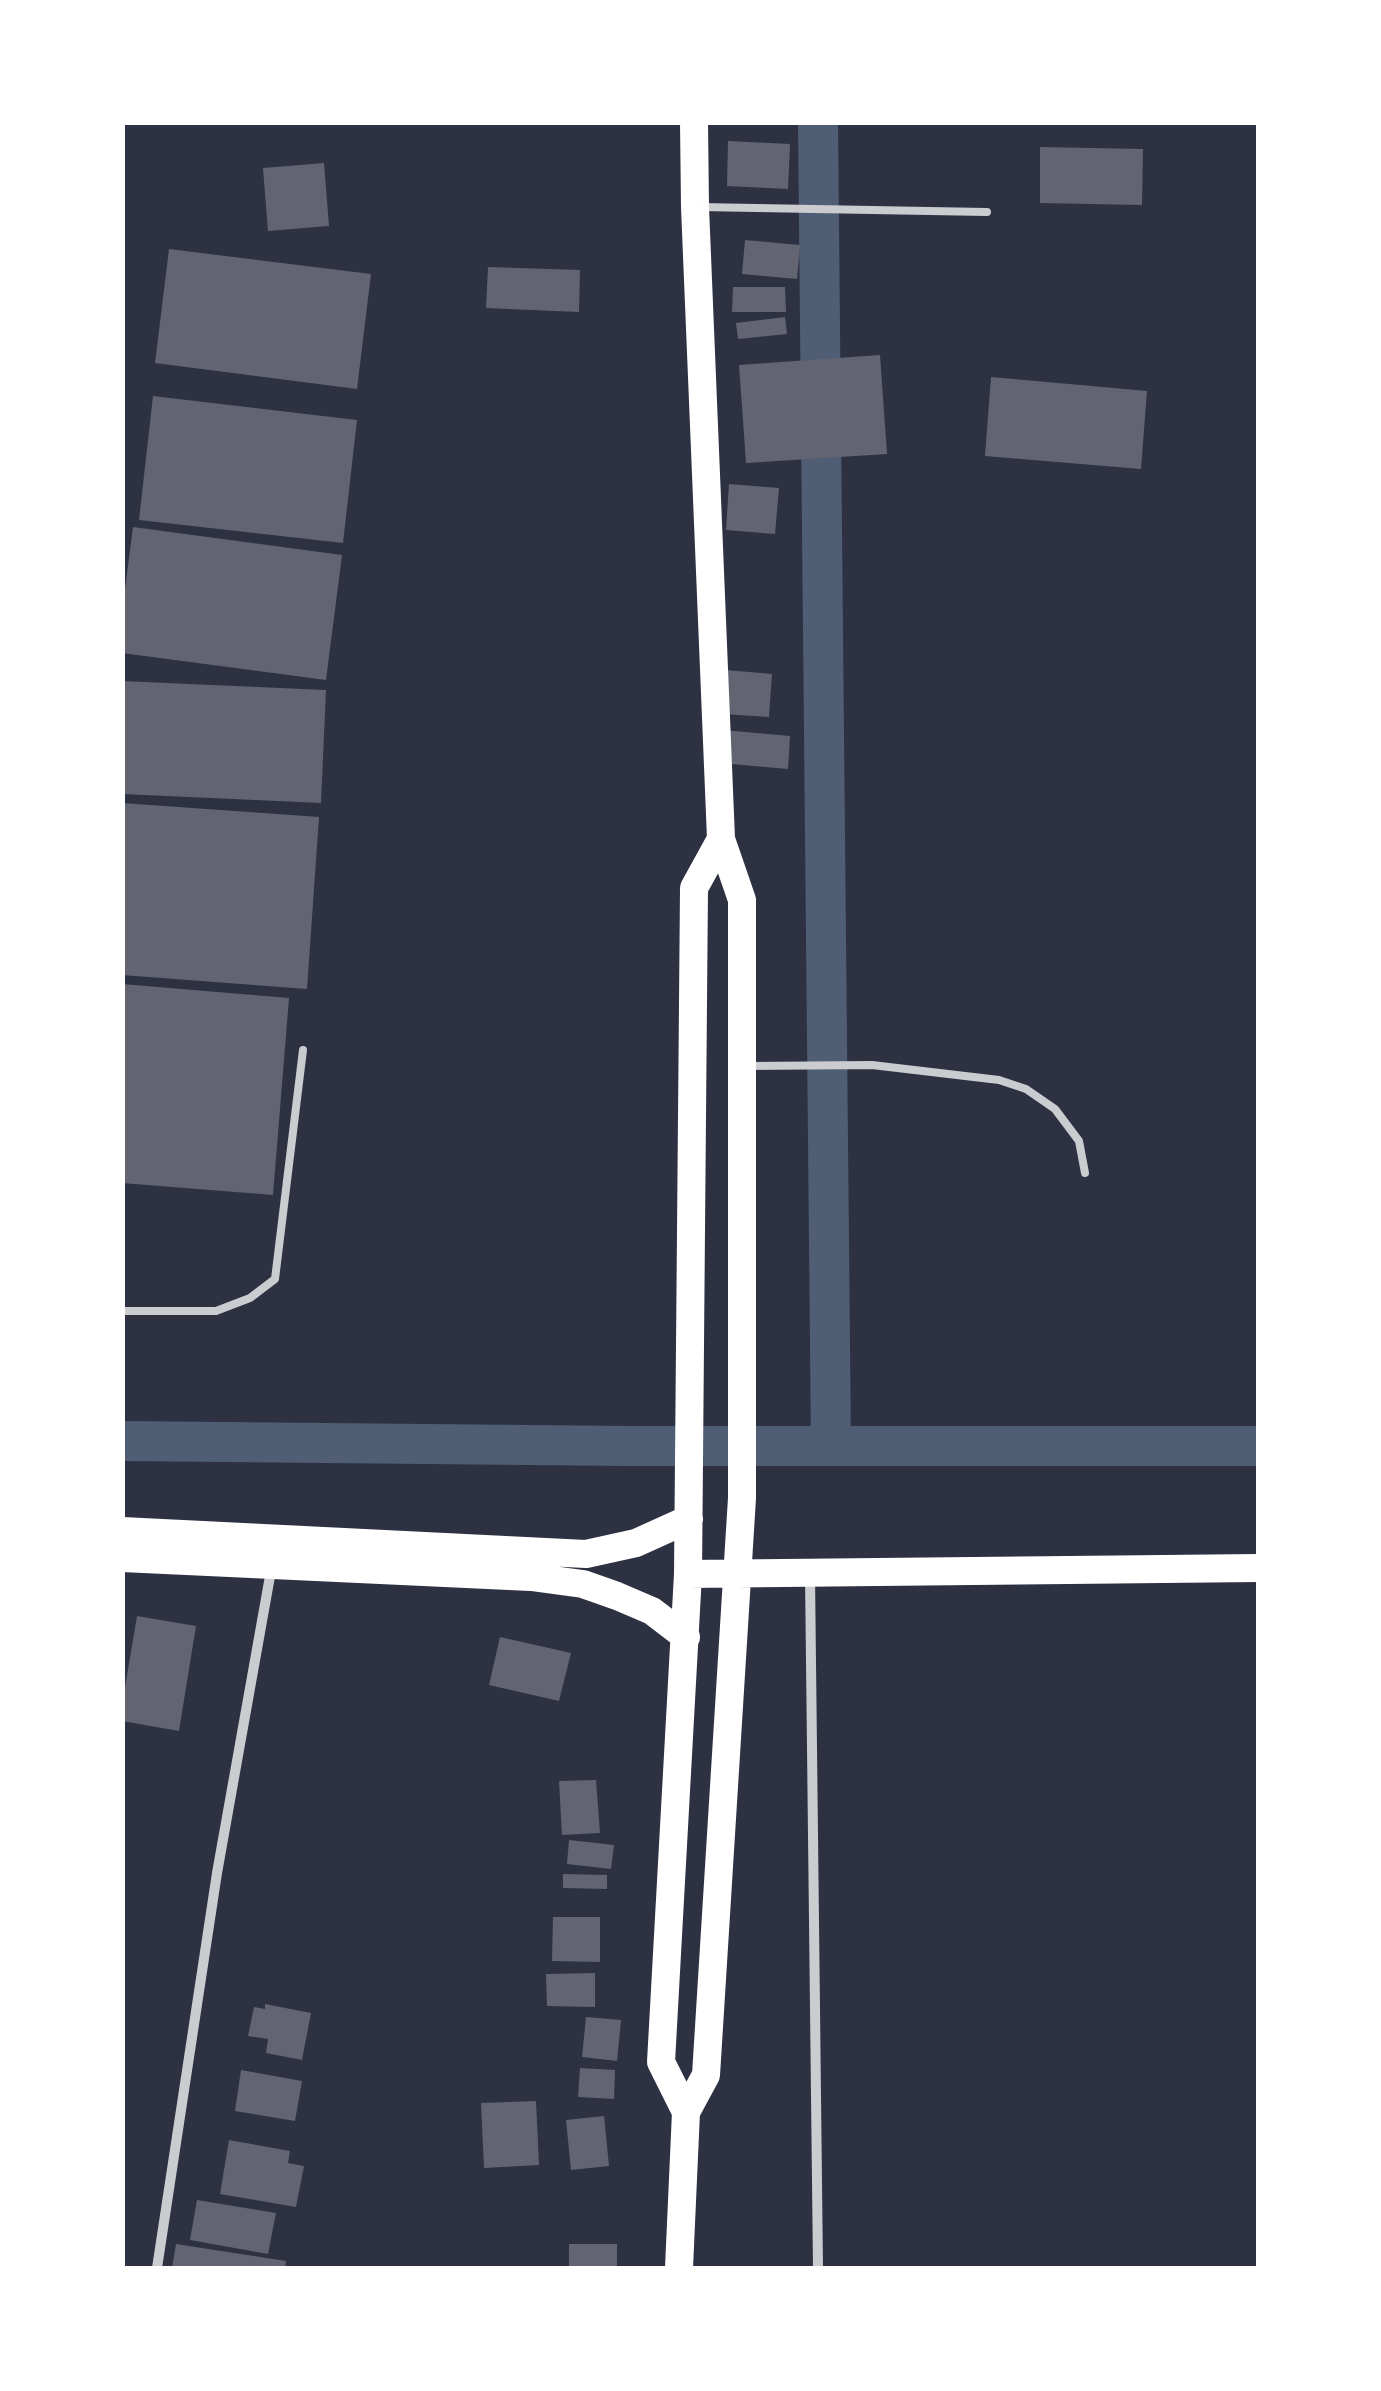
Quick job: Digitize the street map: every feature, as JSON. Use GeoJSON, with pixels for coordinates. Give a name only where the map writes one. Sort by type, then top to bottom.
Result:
{"type":"FeatureCollection","features":[{"type":"Feature","properties":{"kind":"highway"},"geometry":{"type":"LineString","coordinates":[[679,2268],[686,2112],[706,2075],[742,1498],[742,900],[721,839],[694,122]]}},
{"type":"Feature","properties":{"kind":"highway"},"geometry":{"type":"LineString","coordinates":[[686,2112],[660,2062],[688,1574],[694,888],[721,839]]}},
{"type":"Feature","properties":{"kind":"highway"},"geometry":{"type":"LineString","coordinates":[[122,1531],[586,1554],[636,1543],[689,1508]]}},
{"type":"Feature","properties":{"kind":"highway"},"geometry":{"type":"LineString","coordinates":[[122,1558],[531,1576],[583,1584],[652,1610],[686,1637]]}},
{"type":"Feature","properties":{"kind":"highway"},"geometry":{"type":"LineString","coordinates":[[688,1574],[1258,1568]]}},
{"type":"Feature","properties":{"kind":"street"},"geometry":{"type":"LineString","coordinates":[[157,2268],[216,1873],[272,1564]]}},
{"type":"Feature","properties":{"kind":"street"},"geometry":{"type":"LineString","coordinates":[[810,1574],[818,2268]]}},
{"type":"Feature","properties":{"kind":"lane"},"geometry":{"type":"LineString","coordinates":[[695,207],[987,212]]}},
{"type":"Feature","properties":{"kind":"lane"},"geometry":{"type":"LineString","coordinates":[[122,1311],[216,1311],[250,1298],[275,1279],[303,1050]]}},
{"type":"Feature","properties":{"kind":"lane"},"geometry":{"type":"LineString","coordinates":[[742,1066],[872,1066],[999,1080],[1026,1090],[1055,1110],[1079,1141],[1085,1173]]}},
{"type":"Feature","properties":{"kind":"building"},"geometry":{"type":"Polygon","coordinates":[[[728,141],[790,144],[788,189],[727,186],[728,141]]]}},
{"type":"Feature","properties":{"kind":"building"},"geometry":{"type":"Polygon","coordinates":[[[1040,147],[1143,149],[1142,205],[1040,203],[1040,147]]]}},
{"type":"Feature","properties":{"kind":"building"},"geometry":{"type":"Polygon","coordinates":[[[324,163],[329,226],[268,231],[263,168],[324,163]]]}},
{"type":"Feature","properties":{"kind":"building"},"geometry":{"type":"Polygon","coordinates":[[[745,240],[800,245],[797,279],[742,274],[745,240]]]}},
{"type":"Feature","properties":{"kind":"building"},"geometry":{"type":"Polygon","coordinates":[[[169,249],[371,274],[357,389],[155,363],[169,249]]]}},
{"type":"Feature","properties":{"kind":"building"},"geometry":{"type":"Polygon","coordinates":[[[488,267],[580,270],[579,312],[486,308],[488,267]]]}},
{"type":"Feature","properties":{"kind":"building"},"geometry":{"type":"Polygon","coordinates":[[[733,287],[785,287],[786,312],[732,312],[733,287]]]}},
{"type":"Feature","properties":{"kind":"building"},"geometry":{"type":"Polygon","coordinates":[[[785,317],[787,334],[738,339],[736,323],[785,317]]]}},
{"type":"Feature","properties":{"kind":"building"},"geometry":{"type":"Polygon","coordinates":[[[880,355],[887,454],[746,463],[739,365],[880,355]]]}},
{"type":"Feature","properties":{"kind":"building"},"geometry":{"type":"Polygon","coordinates":[[[991,377],[1147,391],[1141,469],[985,456],[991,377]]]}},
{"type":"Feature","properties":{"kind":"building"},"geometry":{"type":"Polygon","coordinates":[[[153,396],[357,420],[343,543],[139,520],[153,396]]]}},
{"type":"Feature","properties":{"kind":"building"},"geometry":{"type":"Polygon","coordinates":[[[729,484],[779,488],[775,534],[726,530],[729,484]]]}},
{"type":"Feature","properties":{"kind":"building"},"geometry":{"type":"Polygon","coordinates":[[[133,527],[342,555],[326,680],[122,653],[122,612],[133,527]]]}},
{"type":"Feature","properties":{"kind":"building"},"geometry":{"type":"Polygon","coordinates":[[[726,670],[772,674],[769,717],[723,714],[726,670]]]}},
{"type":"Feature","properties":{"kind":"building"},"geometry":{"type":"Polygon","coordinates":[[[122,681],[326,690],[321,803],[122,794],[122,681]]]}},
{"type":"Feature","properties":{"kind":"building"},"geometry":{"type":"Polygon","coordinates":[[[723,730],[790,736],[788,769],[720,763],[723,730]]]}},
{"type":"Feature","properties":{"kind":"building"},"geometry":{"type":"Polygon","coordinates":[[[122,803],[319,817],[307,989],[122,975],[122,803]]]}},
{"type":"Feature","properties":{"kind":"building"},"geometry":{"type":"Polygon","coordinates":[[[122,984],[289,998],[273,1195],[122,1183],[122,984]]]}},
{"type":"Feature","properties":{"kind":"building"},"geometry":{"type":"Polygon","coordinates":[[[137,1616],[196,1626],[179,1731],[122,1721],[137,1616]]]}},
{"type":"Feature","properties":{"kind":"building"},"geometry":{"type":"Polygon","coordinates":[[[500,1637],[571,1653],[559,1701],[489,1685],[500,1637]]]}},
{"type":"Feature","properties":{"kind":"building"},"geometry":{"type":"Polygon","coordinates":[[[596,1780],[600,1833],[562,1835],[559,1781],[596,1780]]]}},
{"type":"Feature","properties":{"kind":"building"},"geometry":{"type":"Polygon","coordinates":[[[569,1840],[614,1845],[611,1869],[567,1864],[569,1840]]]}},
{"type":"Feature","properties":{"kind":"building"},"geometry":{"type":"Polygon","coordinates":[[[563,1874],[607,1875],[607,1889],[563,1888],[563,1874]]]}},
{"type":"Feature","properties":{"kind":"building"},"geometry":{"type":"Polygon","coordinates":[[[553,1917],[600,1917],[600,1962],[552,1961],[553,1917]]]}},
{"type":"Feature","properties":{"kind":"building"},"geometry":{"type":"Polygon","coordinates":[[[595,1973],[595,2007],[547,2006],[546,1974],[595,1973]]]}},
{"type":"Feature","properties":{"kind":"building"},"geometry":{"type":"Polygon","coordinates":[[[265,2004],[311,2013],[302,2060],[266,2053],[268,2039],[248,2036],[254,2007],[265,2009],[265,2004]]]}},
{"type":"Feature","properties":{"kind":"building"},"geometry":{"type":"Polygon","coordinates":[[[586,2017],[621,2020],[617,2061],[582,2057],[586,2017]]]}},
{"type":"Feature","properties":{"kind":"building"},"geometry":{"type":"Polygon","coordinates":[[[580,2068],[615,2070],[614,2099],[578,2097],[580,2068]]]}},
{"type":"Feature","properties":{"kind":"building"},"geometry":{"type":"Polygon","coordinates":[[[241,2070],[302,2081],[295,2121],[235,2111],[241,2070]]]}},
{"type":"Feature","properties":{"kind":"building"},"geometry":{"type":"Polygon","coordinates":[[[536,2101],[539,2165],[484,2168],[481,2103],[536,2101]]]}},
{"type":"Feature","properties":{"kind":"building"},"geometry":{"type":"Polygon","coordinates":[[[604,2116],[609,2166],[571,2170],[566,2120],[604,2116]]]}},
{"type":"Feature","properties":{"kind":"building"},"geometry":{"type":"Polygon","coordinates":[[[229,2140],[290,2151],[288,2163],[304,2166],[296,2207],[220,2194],[229,2140]]]}},
{"type":"Feature","properties":{"kind":"building"},"geometry":{"type":"Polygon","coordinates":[[[197,2200],[276,2213],[268,2254],[190,2240],[197,2200]]]}},
{"type":"Feature","properties":{"kind":"building"},"geometry":{"type":"Polygon","coordinates":[[[176,2244],[286,2261],[285,2268],[172,2268],[176,2244]]]}},
{"type":"Feature","properties":{"kind":"building"},"geometry":{"type":"Polygon","coordinates":[[[569,2244],[617,2244],[617,2268],[569,2268],[569,2244]]]}},
{"type":"Feature","properties":{"kind":"waterway"},"geometry":{"type":"LineString","coordinates":[[818,122],[831,1446]]}},
{"type":"Feature","properties":{"kind":"waterway"},"geometry":{"type":"LineString","coordinates":[[122,1441],[1258,1446]]}}]}
